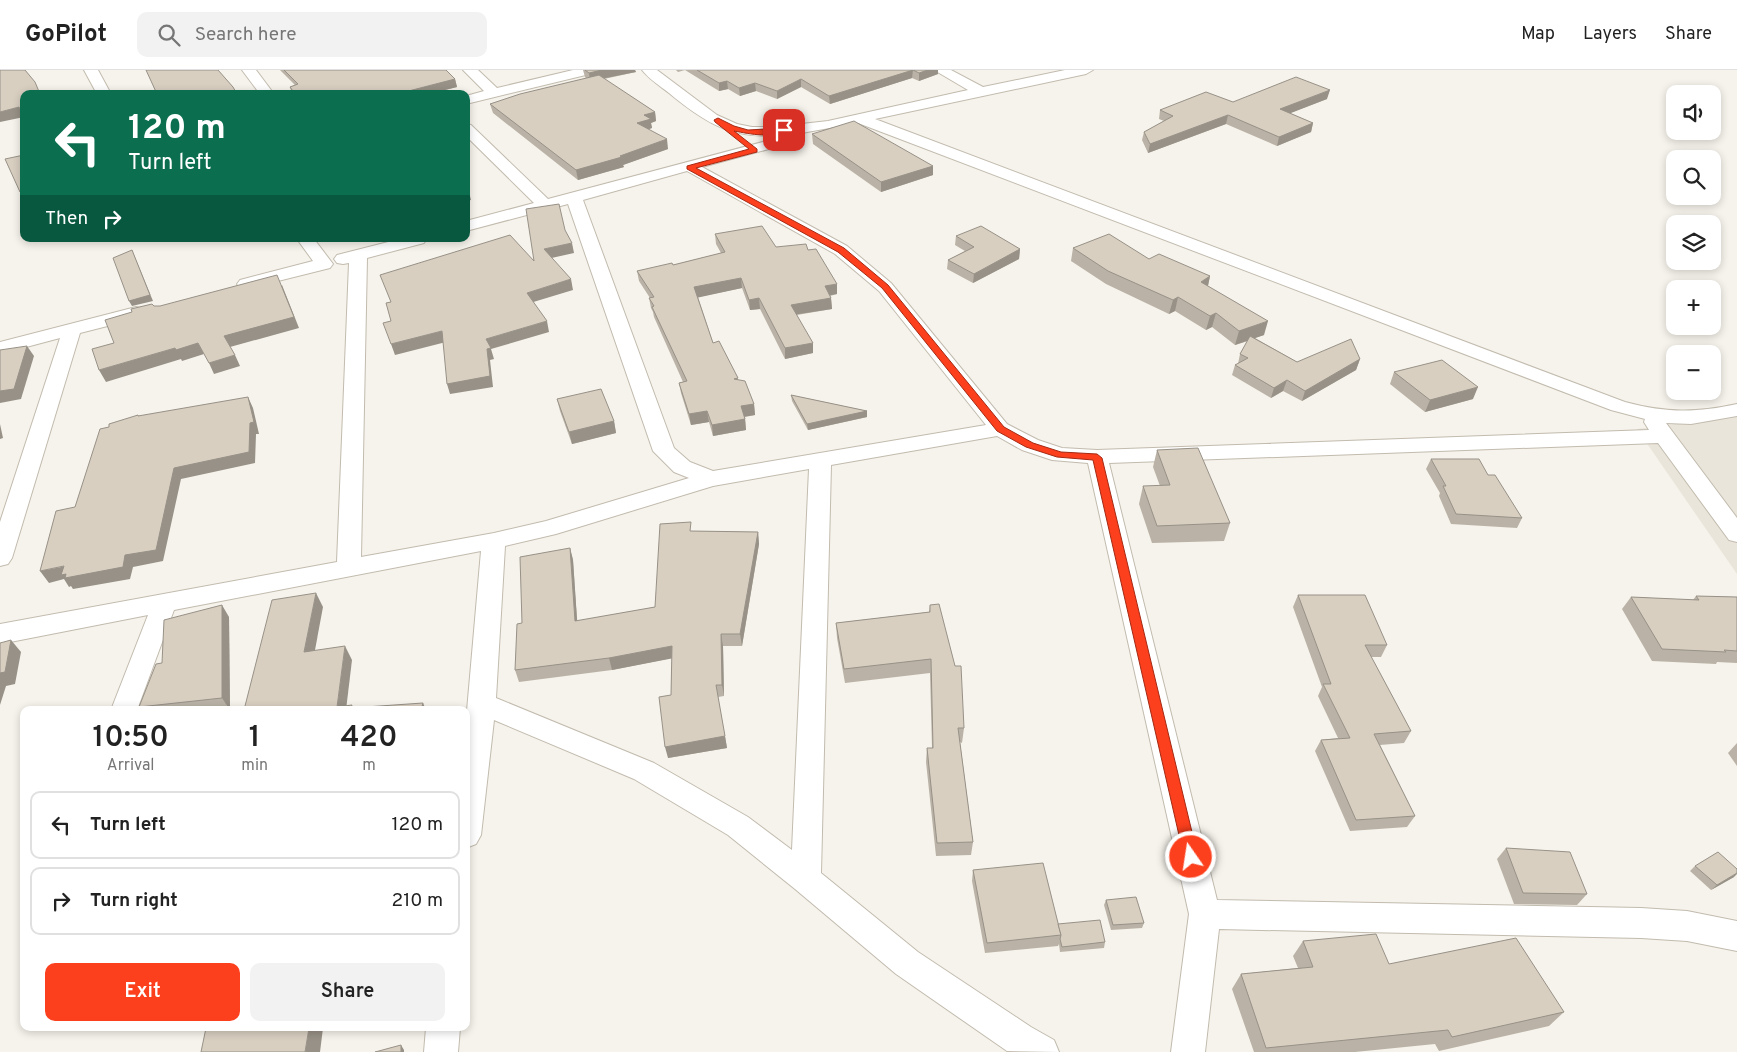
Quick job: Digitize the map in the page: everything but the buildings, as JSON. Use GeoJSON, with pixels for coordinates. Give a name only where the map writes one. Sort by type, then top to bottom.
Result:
{"type":"FeatureCollection","features":[{"type":"Feature","properties":{"kind":"street"},"geometry":{"type":"LineString","coordinates":[[91,70],[102,90]]}},
{"type":"Feature","properties":{"kind":"street"},"geometry":{"type":"LineString","coordinates":[[249,70],[264,90]]}},
{"type":"Feature","properties":{"kind":"street"},"geometry":{"type":"LineString","coordinates":[[470,70],[494,93]]}},
{"type":"Feature","properties":{"kind":"street"},"geometry":{"type":"LineString","coordinates":[[470,99],[589,70]]}},
{"type":"Feature","properties":{"kind":"street"},"geometry":{"type":"LineString","coordinates":[[649,70],[718,120],[754,150]]}},
{"type":"Feature","properties":{"kind":"street"},"geometry":{"type":"LineString","coordinates":[[941,70],[981,91]]}},
{"type":"Feature","properties":{"kind":"street"},"geometry":{"type":"LineString","coordinates":[[718,120],[732,128],[757,132],[832,124],[1079,71]]}},
{"type":"Feature","properties":{"kind":"street"},"geometry":{"type":"LineString","coordinates":[[858,118],[1618,406],[1671,419],[1692,419],[1737,410]]}},
{"type":"Feature","properties":{"kind":"street"},"geometry":{"type":"LineString","coordinates":[[470,225],[754,150],[832,124]]}},
{"type":"Feature","properties":{"kind":"street"},"geometry":{"type":"LineString","coordinates":[[470,132],[545,206]]}},
{"type":"Feature","properties":{"kind":"street"},"geometry":{"type":"LineString","coordinates":[[690,167],[841,250],[863,267],[885,287],[1000,429],[1030,445],[1060,455],[1097,458],[1664,436]]}},
{"type":"Feature","properties":{"kind":"street"},"geometry":{"type":"LineString","coordinates":[[574,198],[664,451],[682,467],[711,479]]}},
{"type":"Feature","properties":{"kind":"street"},"geometry":{"type":"LineString","coordinates":[[307,242],[324,264]]}},
{"type":"Feature","properties":{"kind":"street"},"geometry":{"type":"LineString","coordinates":[[227,289],[407,242]]}},
{"type":"Feature","properties":{"kind":"street"},"geometry":{"type":"LineString","coordinates":[[349,568],[358,255]]}},
{"type":"Feature","properties":{"kind":"street"},"geometry":{"type":"LineString","coordinates":[[0,348],[149,309]]}},
{"type":"Feature","properties":{"kind":"street"},"geometry":{"type":"LineString","coordinates":[[0,558],[72,329]]}},
{"type":"Feature","properties":{"kind":"street"},"geometry":{"type":"LineString","coordinates":[[1649,415],[1737,534]]}},
{"type":"Feature","properties":{"kind":"street"},"geometry":{"type":"LineString","coordinates":[[0,634],[494,541],[608,511],[711,479],[1000,429]]}},
{"type":"Feature","properties":{"kind":"street"},"geometry":{"type":"LineString","coordinates":[[1097,458],[1205,914],[1188,1052]]}},
{"type":"Feature","properties":{"kind":"street"},"geometry":{"type":"LineString","coordinates":[[806,879],[820,460]]}},
{"type":"Feature","properties":{"kind":"street"},"geometry":{"type":"LineString","coordinates":[[470,802],[482,704],[494,541]]}},
{"type":"Feature","properties":{"kind":"street"},"geometry":{"type":"LineString","coordinates":[[126,706],[165,602]]}},
{"type":"Feature","properties":{"kind":"street"},"geometry":{"type":"LineString","coordinates":[[482,704],[644,771],[738,826],[806,879],[907,963],[1019,1039],[1042,1052]]}},
{"type":"Feature","properties":{"kind":"street"},"geometry":{"type":"LineString","coordinates":[[1205,914],[1641,923],[1687,926],[1737,936]]}},
{"type":"Feature","properties":{"kind":"street"},"geometry":{"type":"LineString","coordinates":[[441,1052],[443,1031]]}},
{"type":"Feature","properties":{"kind":"shaded area"},"geometry":{"type":"Polygon","coordinates":[[[1737,416],[1737,574],[1637,429],[1737,416]]]}},
{"type":"Feature","properties":{"kind":"route"},"geometry":{"type":"LineString","coordinates":[[784,130],[748,132],[732,128],[718,120],[754,150],[690,167],[841,250],[863,267],[885,287],[1000,429],[1030,445],[1060,455],[1097,458],[1191,857]]}}]}
